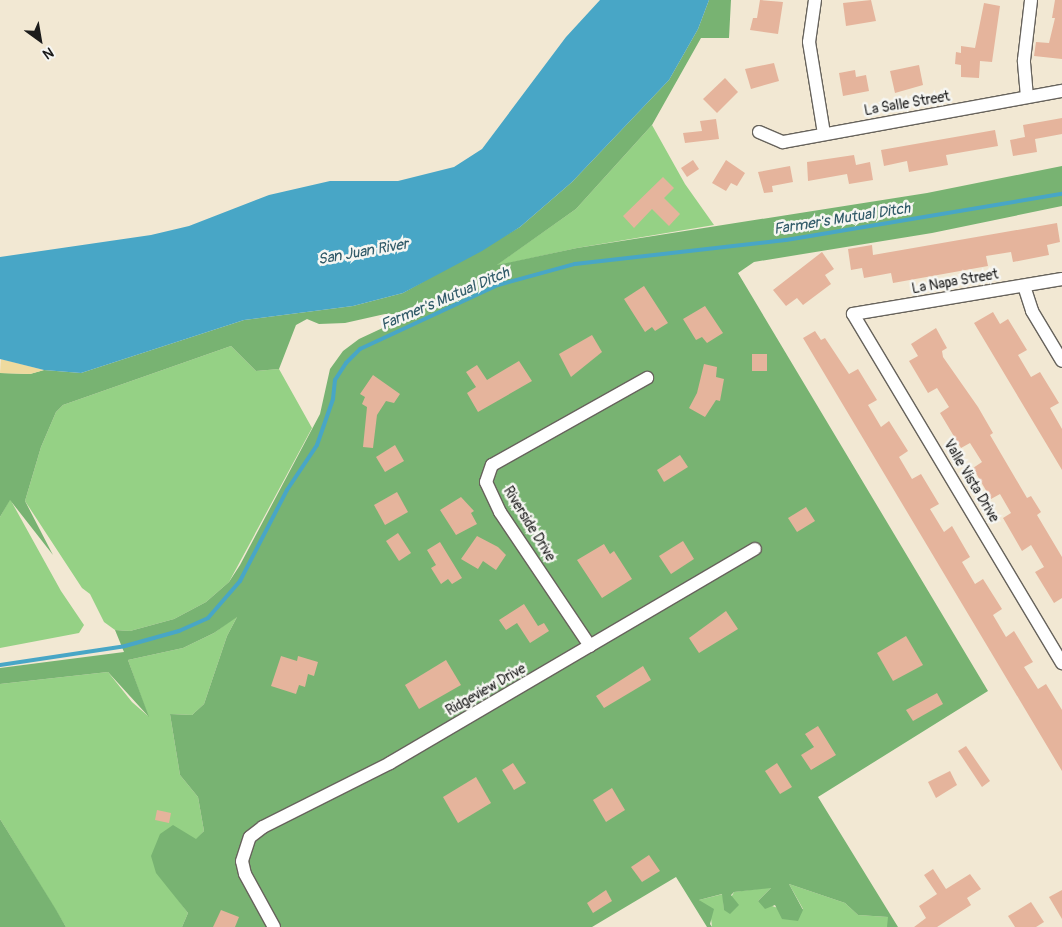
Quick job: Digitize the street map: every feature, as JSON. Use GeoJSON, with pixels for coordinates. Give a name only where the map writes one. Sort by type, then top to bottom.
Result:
{"type":"FeatureCollection","features":[{"type":"Feature","properties":{"kind":"street"},"geometry":{"type":"LineString","coordinates":[[815,0],[809,42],[824,134]]}},
{"type":"Feature","properties":{"kind":"street"},"geometry":{"type":"LineString","coordinates":[[1027,97],[1024,60],[1032,0]]}},
{"type":"Feature","properties":{"kind":"street","name":"La Salle Street"},"geometry":{"type":"LineString","coordinates":[[759,132],[783,142],[1062,91]]}},
{"type":"Feature","properties":{"kind":"street","name":"La Napa Street"},"geometry":{"type":"LineString","coordinates":[[854,314],[1062,279]]}},
{"type":"Feature","properties":{"kind":"street"},"geometry":{"type":"LineString","coordinates":[[1024,286],[1032,311],[1062,361]]}},
{"type":"Feature","properties":{"kind":"street","name":"Valle Vista Drive"},"geometry":{"type":"LineString","coordinates":[[854,314],[1062,663]]}},
{"type":"Feature","properties":{"kind":"street","name":"Riverside Drive"},"geometry":{"type":"LineString","coordinates":[[590,646],[500,512],[486,482],[492,465],[647,378]]}},
{"type":"Feature","properties":{"kind":"street","name":"Ridgeview Drive"},"geometry":{"type":"LineString","coordinates":[[274,927],[254,894],[242,860],[250,837],[263,827],[390,763],[755,549]]}},
{"type":"Feature","properties":{"kind":"green space"},"geometry":{"type":"Polygon","coordinates":[[[709,0],[731,0],[729,38],[701,38],[652,125],[576,209],[497,265],[577,248],[927,193],[1062,166],[1062,206],[932,233],[754,262],[738,273],[988,691],[818,797],[898,927],[887,927],[888,917],[858,915],[845,903],[789,884],[803,910],[798,921],[782,919],[775,905],[765,909],[758,901],[771,888],[734,892],[731,895],[739,905],[730,914],[724,910],[722,894],[699,900],[714,909],[710,924],[712,927],[707,927],[676,877],[592,927],[182,927],[188,913],[156,873],[151,856],[160,834],[173,825],[196,839],[204,831],[198,797],[180,775],[170,714],[192,715],[204,704],[227,636],[237,617],[214,633],[183,648],[128,660],[149,717],[108,672],[0,684],[0,668],[124,652],[115,630],[130,631],[174,619],[206,602],[229,582],[240,565],[320,414],[330,369],[343,351],[359,339],[404,318],[401,314],[385,314],[345,323],[319,324],[307,319],[296,325],[279,369],[256,371],[231,346],[63,405],[56,412],[41,447],[25,501],[53,555],[10,500],[0,517],[0,373],[30,374],[44,370],[81,373],[244,320],[353,306],[403,293],[520,227],[572,182],[669,80],[698,29],[709,0]]]}},
{"type":"Feature","properties":{"kind":"green space"},"geometry":{"type":"Polygon","coordinates":[[[652,125],[685,184],[714,225],[577,248],[495,266],[576,209],[652,125]]]}},
{"type":"Feature","properties":{"kind":"green space"},"geometry":{"type":"Polygon","coordinates":[[[231,346],[256,371],[279,369],[312,428],[229,582],[206,602],[174,619],[130,631],[115,630],[104,622],[90,594],[82,588],[25,501],[41,447],[56,412],[63,405],[231,346]]]}},
{"type":"Feature","properties":{"kind":"green space"},"geometry":{"type":"Polygon","coordinates":[[[10,499],[61,591],[84,625],[79,633],[0,648],[0,517],[10,499]]]}},
{"type":"Feature","properties":{"kind":"green space"},"geometry":{"type":"Polygon","coordinates":[[[238,615],[227,636],[204,704],[192,715],[170,714],[180,775],[198,797],[204,831],[197,839],[173,893],[188,913],[182,927],[66,927],[0,819],[0,684],[108,672],[132,702],[148,716],[128,660],[183,648],[214,633],[238,615]]]}},
{"type":"Feature","properties":{"kind":"green space"},"geometry":{"type":"Polygon","coordinates":[[[0,819],[55,908],[66,927],[0,927],[0,819]]]}},
{"type":"Feature","properties":{"kind":"green space"},"geometry":{"type":"Polygon","coordinates":[[[789,884],[845,903],[858,915],[888,917],[890,924],[887,927],[712,927],[711,918],[699,900],[723,894],[724,910],[734,892],[772,887],[758,901],[778,908],[803,909],[789,884]]]}},
{"type":"Feature","properties":{"kind":"sand"},"geometry":{"type":"Polygon","coordinates":[[[1,359],[44,370],[30,374],[0,373],[1,359]]]}},
{"type":"Feature","properties":{"kind":"water","name":"San Juan River"},"geometry":{"type":"Polygon","coordinates":[[[600,0],[709,0],[698,29],[669,80],[572,182],[520,227],[482,251],[403,293],[353,306],[244,320],[81,373],[44,370],[0,359],[0,257],[151,235],[189,226],[269,195],[330,181],[398,181],[454,167],[482,149],[566,37],[600,0]]]}},
{"type":"Feature","properties":{"kind":"building"},"geometry":{"type":"Polygon","coordinates":[[[760,0],[783,2],[778,34],[750,30],[753,18],[757,18],[760,0]]]}},
{"type":"Feature","properties":{"kind":"building"},"geometry":{"type":"Polygon","coordinates":[[[871,0],[876,21],[846,26],[843,3],[871,0]]]}},
{"type":"Feature","properties":{"kind":"building"},"geometry":{"type":"Polygon","coordinates":[[[1055,0],[1062,0],[1062,59],[1034,56],[1036,42],[1049,43],[1055,18],[1052,18],[1055,0]]]}},
{"type":"Feature","properties":{"kind":"building"},"geometry":{"type":"Polygon","coordinates":[[[984,3],[1000,6],[992,62],[980,61],[979,78],[961,77],[961,65],[955,64],[956,52],[961,53],[961,46],[975,48],[984,3]]]}},
{"type":"Feature","properties":{"kind":"building"},"geometry":{"type":"Polygon","coordinates":[[[774,63],[779,81],[751,89],[745,69],[774,63]]]}},
{"type":"Feature","properties":{"kind":"building"},"geometry":{"type":"Polygon","coordinates":[[[919,65],[923,85],[895,93],[890,71],[919,65]]]}},
{"type":"Feature","properties":{"kind":"building"},"geometry":{"type":"Polygon","coordinates":[[[855,70],[856,77],[866,75],[869,91],[843,96],[839,73],[855,70]]]}},
{"type":"Feature","properties":{"kind":"building"},"geometry":{"type":"Polygon","coordinates":[[[725,78],[738,92],[717,113],[703,99],[725,78]]]}},
{"type":"Feature","properties":{"kind":"building"},"geometry":{"type":"Polygon","coordinates":[[[1062,118],[1062,134],[1035,139],[1037,152],[1013,156],[1010,140],[1025,137],[1023,125],[1062,118]]]}},
{"type":"Feature","properties":{"kind":"building"},"geometry":{"type":"Polygon","coordinates":[[[716,119],[719,139],[685,143],[683,133],[702,131],[700,121],[716,119]]]}},
{"type":"Feature","properties":{"kind":"building"},"geometry":{"type":"Polygon","coordinates":[[[995,130],[998,146],[946,155],[948,165],[909,172],[907,161],[884,166],[881,150],[995,130]]]}},
{"type":"Feature","properties":{"kind":"building"},"geometry":{"type":"Polygon","coordinates":[[[854,155],[856,165],[870,162],[873,180],[849,184],[847,174],[808,181],[807,162],[854,155]]]}},
{"type":"Feature","properties":{"kind":"building"},"geometry":{"type":"Polygon","coordinates":[[[693,160],[699,169],[687,177],[681,168],[693,160]]]}},
{"type":"Feature","properties":{"kind":"building"},"geometry":{"type":"Polygon","coordinates":[[[726,160],[745,173],[737,186],[731,183],[726,191],[712,183],[726,160]]]}},
{"type":"Feature","properties":{"kind":"building"},"geometry":{"type":"Polygon","coordinates":[[[790,166],[793,182],[772,186],[773,192],[764,193],[758,172],[790,166]]]}},
{"type":"Feature","properties":{"kind":"building"},"geometry":{"type":"Polygon","coordinates":[[[663,177],[674,188],[664,198],[680,214],[669,226],[652,209],[634,228],[623,216],[663,177]]]}},
{"type":"Feature","properties":{"kind":"building"},"geometry":{"type":"Polygon","coordinates":[[[1057,223],[1060,242],[1047,245],[1049,255],[1013,262],[1011,252],[986,256],[988,266],[893,283],[891,273],[864,278],[862,268],[851,270],[848,249],[872,245],[873,255],[1057,223]]]}},
{"type":"Feature","properties":{"kind":"building"},"geometry":{"type":"Polygon","coordinates":[[[822,252],[834,269],[825,275],[831,284],[803,305],[797,298],[786,306],[773,290],[822,252]]]}},
{"type":"Feature","properties":{"kind":"building"},"geometry":{"type":"Polygon","coordinates":[[[644,286],[668,323],[655,331],[652,327],[645,332],[624,299],[644,286]]]}},
{"type":"Feature","properties":{"kind":"building"},"geometry":{"type":"Polygon","coordinates":[[[705,306],[723,333],[707,343],[702,337],[696,340],[683,319],[705,306]]]}},
{"type":"Feature","properties":{"kind":"building"},"geometry":{"type":"Polygon","coordinates":[[[993,312],[1000,324],[1008,319],[1027,350],[1018,355],[1031,377],[1040,372],[1059,403],[1050,408],[1062,429],[1062,470],[974,323],[993,312]]]}},
{"type":"Feature","properties":{"kind":"building"},"geometry":{"type":"Polygon","coordinates":[[[936,328],[947,348],[942,351],[943,357],[978,407],[993,433],[990,435],[1027,498],[1031,496],[1041,512],[1037,515],[1062,557],[1062,598],[1054,603],[1035,572],[1044,567],[1031,545],[1022,551],[1003,518],[1011,513],[1000,494],[991,499],[973,468],[982,462],[970,443],[961,448],[940,413],[949,407],[937,388],[928,393],[909,361],[918,356],[911,344],[936,328]]]}},
{"type":"Feature","properties":{"kind":"building"},"geometry":{"type":"Polygon","coordinates":[[[815,331],[821,340],[825,338],[849,374],[858,369],[877,400],[868,405],[881,427],[889,421],[908,451],[899,457],[912,479],[921,474],[939,504],[930,509],[944,532],[952,526],[970,557],[962,562],[975,584],[983,579],[1002,609],[993,615],[1006,637],[1014,631],[1033,662],[1024,667],[1038,689],[1046,684],[1062,710],[1062,771],[803,338],[815,331]]]}},
{"type":"Feature","properties":{"kind":"building"},"geometry":{"type":"Polygon","coordinates":[[[592,335],[602,352],[571,377],[559,354],[592,335]]]}},
{"type":"Feature","properties":{"kind":"building"},"geometry":{"type":"Polygon","coordinates":[[[752,354],[767,354],[767,371],[752,371],[752,354]]]}},
{"type":"Feature","properties":{"kind":"building"},"geometry":{"type":"Polygon","coordinates":[[[519,361],[532,381],[478,412],[467,393],[476,387],[466,372],[477,365],[487,380],[519,361]]]}},
{"type":"Feature","properties":{"kind":"building"},"geometry":{"type":"Polygon","coordinates":[[[704,364],[717,367],[716,377],[724,379],[720,401],[716,400],[705,417],[689,408],[697,393],[704,364]]]}},
{"type":"Feature","properties":{"kind":"building"},"geometry":{"type":"Polygon","coordinates":[[[373,375],[400,394],[394,403],[386,401],[377,415],[373,448],[363,447],[367,407],[362,404],[365,397],[360,394],[373,375]]]}},
{"type":"Feature","properties":{"kind":"building"},"geometry":{"type":"Polygon","coordinates":[[[395,445],[404,461],[385,472],[376,457],[395,445]]]}},
{"type":"Feature","properties":{"kind":"building"},"geometry":{"type":"Polygon","coordinates":[[[680,455],[688,467],[664,482],[657,470],[680,455]]]}},
{"type":"Feature","properties":{"kind":"building"},"geometry":{"type":"Polygon","coordinates":[[[397,492],[408,512],[385,525],[374,505],[397,492]]]}},
{"type":"Feature","properties":{"kind":"building"},"geometry":{"type":"Polygon","coordinates":[[[461,497],[474,511],[471,513],[477,524],[456,535],[440,510],[461,497]]]}},
{"type":"Feature","properties":{"kind":"building"},"geometry":{"type":"Polygon","coordinates":[[[806,507],[815,521],[797,532],[788,518],[806,507]]]}},
{"type":"Feature","properties":{"kind":"building"},"geometry":{"type":"Polygon","coordinates":[[[398,533],[411,553],[399,561],[386,541],[398,533]]]}},
{"type":"Feature","properties":{"kind":"building"},"geometry":{"type":"Polygon","coordinates":[[[477,536],[498,547],[506,555],[496,570],[483,561],[478,569],[461,559],[477,536]]]}},
{"type":"Feature","properties":{"kind":"building"},"geometry":{"type":"Polygon","coordinates":[[[683,541],[694,559],[671,574],[659,556],[683,541]]]}},
{"type":"Feature","properties":{"kind":"building"},"geometry":{"type":"Polygon","coordinates":[[[440,542],[462,578],[452,584],[448,579],[441,584],[431,568],[436,565],[427,550],[440,542]]]}},
{"type":"Feature","properties":{"kind":"building"},"geometry":{"type":"Polygon","coordinates":[[[604,544],[610,554],[614,551],[632,579],[602,598],[577,560],[604,544]]]}},
{"type":"Feature","properties":{"kind":"building"},"geometry":{"type":"Polygon","coordinates":[[[524,604],[538,626],[544,623],[549,631],[530,643],[517,623],[506,630],[499,620],[524,604]]]}},
{"type":"Feature","properties":{"kind":"building"},"geometry":{"type":"Polygon","coordinates":[[[726,611],[738,629],[699,653],[689,638],[726,611]]]}},
{"type":"Feature","properties":{"kind":"building"},"geometry":{"type":"Polygon","coordinates":[[[906,636],[923,665],[893,681],[877,653],[906,636]]]}},
{"type":"Feature","properties":{"kind":"building"},"geometry":{"type":"Polygon","coordinates":[[[281,656],[297,661],[298,656],[318,662],[314,676],[308,674],[305,687],[299,685],[296,694],[271,686],[281,656]]]}},
{"type":"Feature","properties":{"kind":"building"},"geometry":{"type":"Polygon","coordinates":[[[446,660],[461,685],[419,709],[405,685],[446,660]]]}},
{"type":"Feature","properties":{"kind":"building"},"geometry":{"type":"Polygon","coordinates":[[[643,666],[651,680],[604,708],[596,696],[643,666]]]}},
{"type":"Feature","properties":{"kind":"building"},"geometry":{"type":"Polygon","coordinates":[[[937,693],[943,704],[913,721],[906,710],[937,693]]]}},
{"type":"Feature","properties":{"kind":"building"},"geometry":{"type":"Polygon","coordinates":[[[818,726],[836,755],[811,770],[801,755],[814,747],[805,734],[818,726]]]}},
{"type":"Feature","properties":{"kind":"building"},"geometry":{"type":"Polygon","coordinates":[[[966,746],[990,781],[982,787],[958,751],[966,746]]]}},
{"type":"Feature","properties":{"kind":"building"},"geometry":{"type":"Polygon","coordinates":[[[513,763],[526,783],[514,790],[502,770],[513,763]]]}},
{"type":"Feature","properties":{"kind":"building"},"geometry":{"type":"Polygon","coordinates":[[[777,763],[792,787],[780,794],[765,771],[777,763]]]}},
{"type":"Feature","properties":{"kind":"building"},"geometry":{"type":"Polygon","coordinates":[[[950,771],[957,785],[936,798],[928,782],[950,771]]]}},
{"type":"Feature","properties":{"kind":"building"},"geometry":{"type":"Polygon","coordinates":[[[476,777],[491,803],[458,823],[443,797],[476,777]]]}},
{"type":"Feature","properties":{"kind":"building"},"geometry":{"type":"Polygon","coordinates":[[[612,788],[625,810],[606,822],[593,800],[612,788]]]}},
{"type":"Feature","properties":{"kind":"building"},"geometry":{"type":"Polygon","coordinates":[[[157,810],[171,813],[169,823],[155,820],[157,810]]]}},
{"type":"Feature","properties":{"kind":"building"},"geometry":{"type":"Polygon","coordinates":[[[649,855],[660,871],[642,882],[631,867],[649,855]]]}},
{"type":"Feature","properties":{"kind":"building"},"geometry":{"type":"Polygon","coordinates":[[[933,869],[946,889],[970,874],[981,889],[967,898],[971,905],[937,927],[914,927],[926,918],[919,906],[937,894],[924,875],[933,869]]]}},
{"type":"Feature","properties":{"kind":"building"},"geometry":{"type":"Polygon","coordinates":[[[606,890],[612,901],[593,913],[587,903],[606,890]]]}},
{"type":"Feature","properties":{"kind":"building"},"geometry":{"type":"Polygon","coordinates":[[[1062,890],[1062,919],[1049,897],[1062,890]]]}},
{"type":"Feature","properties":{"kind":"building"},"geometry":{"type":"Polygon","coordinates":[[[1031,902],[1044,922],[1036,927],[1015,927],[1008,916],[1031,902]]]}},
{"type":"Feature","properties":{"kind":"building"},"geometry":{"type":"Polygon","coordinates":[[[221,910],[239,917],[235,927],[213,927],[221,910]]]}},
{"type":"Feature","properties":{"kind":"waterway","name":"Farmer's Mutual Ditch"},"geometry":{"type":"LineString","coordinates":[[0,665],[125,646],[179,631],[208,618],[240,581],[287,490],[317,445],[333,399],[335,380],[346,363],[360,349],[498,285],[575,264],[786,240],[1062,194]]}}]}
